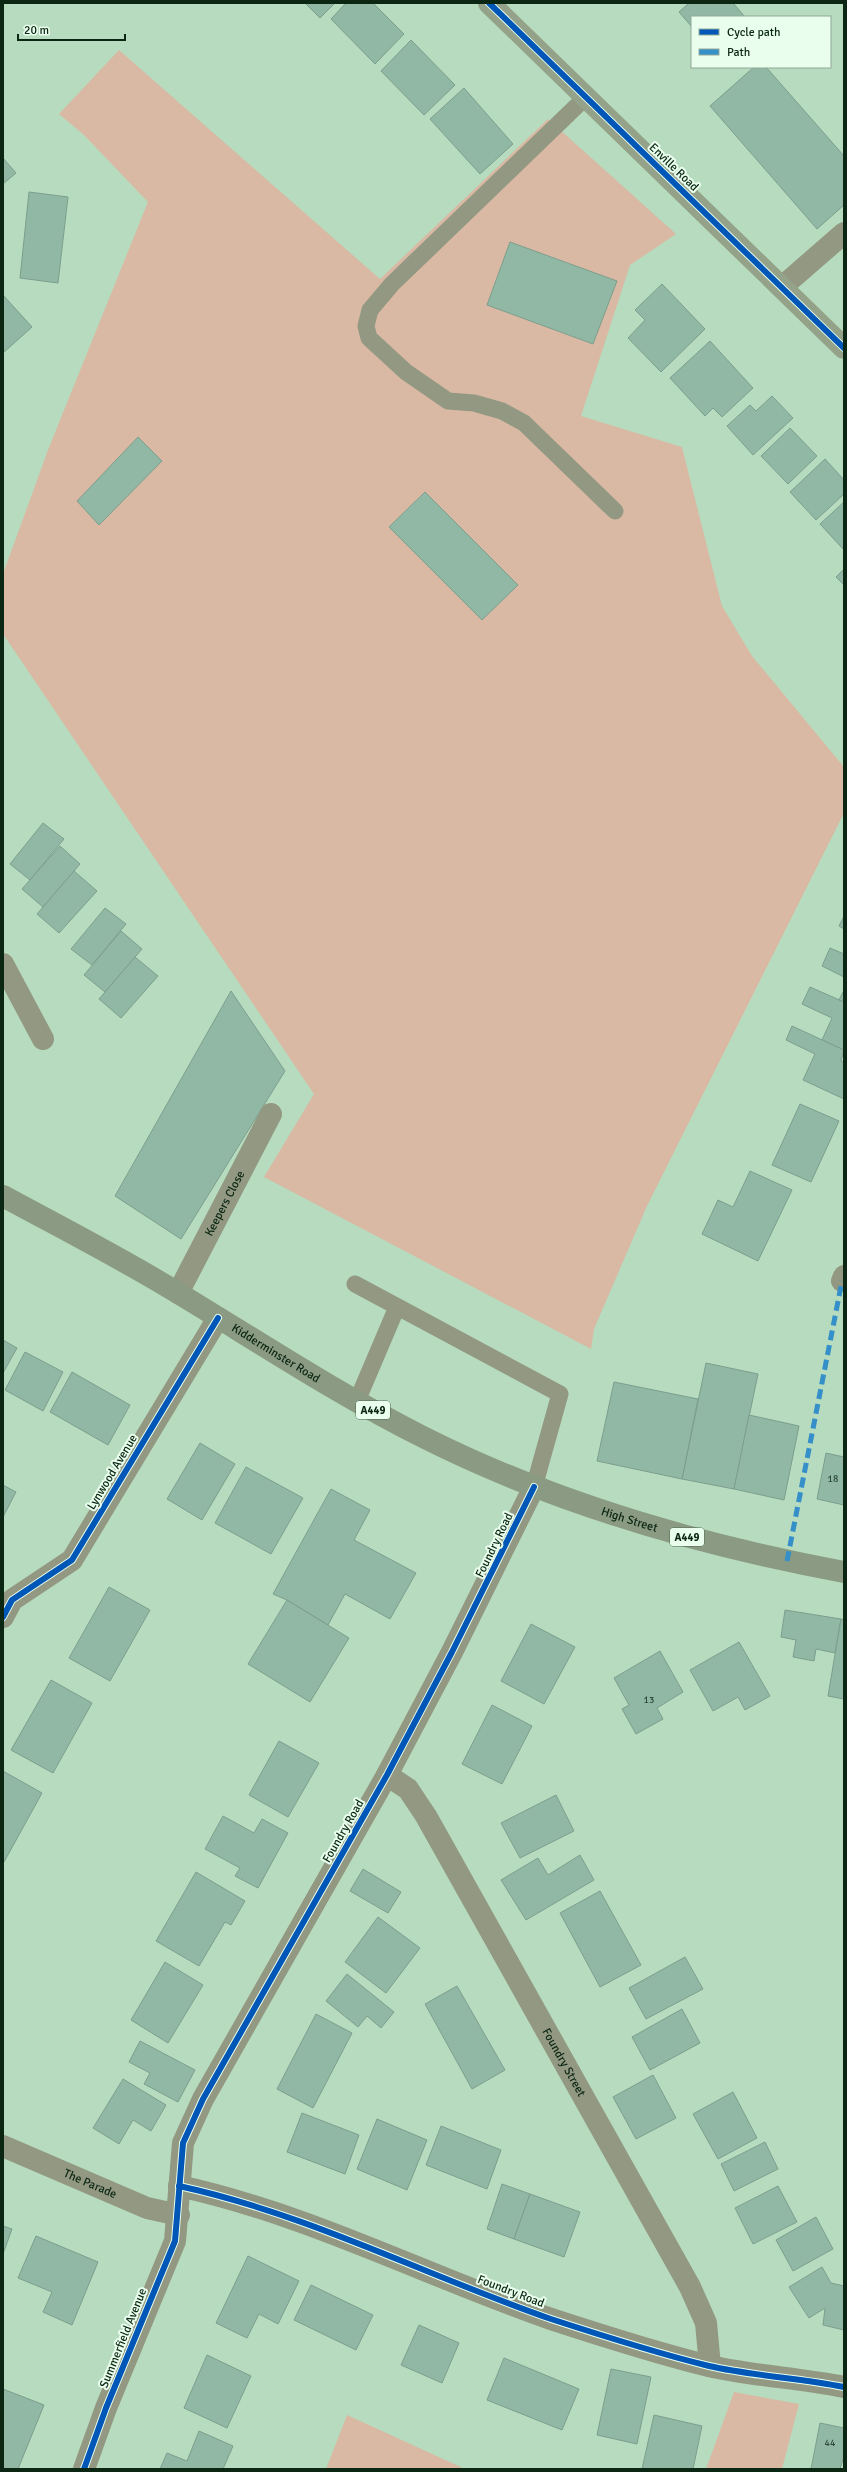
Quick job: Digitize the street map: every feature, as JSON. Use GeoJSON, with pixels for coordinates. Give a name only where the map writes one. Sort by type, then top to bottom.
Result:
{"type":"FeatureCollection","features":[{"type":"Feature","properties":{"kind":"highway","name":"Kidderminster Road"},"geometry":{"type":"LineString","coordinates":[[3,1196],[178,1293],[357,1401],[423,1437],[534,1487]]}},
{"type":"Feature","properties":{"kind":"highway","name":"High Street"},"geometry":{"type":"LineString","coordinates":[[534,1487],[602,1512],[671,1533],[757,1555],[844,1572]]}},
{"type":"Feature","properties":{"kind":"street","name":"Enville Road"},"geometry":{"type":"LineString","coordinates":[[489,3],[844,348]]}},
{"type":"Feature","properties":{"kind":"street"},"geometry":{"type":"LineString","coordinates":[[782,287],[844,233]]}},
{"type":"Feature","properties":{"kind":"street"},"geometry":{"type":"LineString","coordinates":[[3,964],[11,1001],[43,1039]]}},
{"type":"Feature","properties":{"kind":"street","name":"Keepers Close"},"geometry":{"type":"LineString","coordinates":[[178,1293],[271,1114]]}},
{"type":"Feature","properties":{"kind":"street","name":"Lynwood Avenue"},"geometry":{"type":"LineString","coordinates":[[3,1617],[12,1600],[72,1560],[218,1318]]}},
{"type":"Feature","properties":{"kind":"street","name":"Foundry Road"},"geometry":{"type":"LineString","coordinates":[[179,2215],[179,2186],[183,2143],[202,2099],[387,1775],[452,1652],[534,1487]]}},
{"type":"Feature","properties":{"kind":"street","name":"Foundry Street"},"geometry":{"type":"LineString","coordinates":[[387,1775],[408,1789],[426,1816],[690,2287],[706,2323],[710,2366]]}},
{"type":"Feature","properties":{"kind":"street","name":"The Parade"},"geometry":{"type":"LineString","coordinates":[[3,2146],[148,2208],[179,2215]]}},
{"type":"Feature","properties":{"kind":"street","name":"Foundry Road"},"geometry":{"type":"LineString","coordinates":[[179,2186],[205,2192],[320,2228],[551,2319],[710,2366],[844,2387]]}},
{"type":"Feature","properties":{"kind":"street","name":"Summerfield Avenue"},"geometry":{"type":"LineString","coordinates":[[84,2469],[106,2408],[175,2241],[179,2215]]}},
{"type":"Feature","properties":{"kind":"lane"},"geometry":{"type":"LineString","coordinates":[[586,97],[392,284],[370,310],[366,326],[369,338],[406,372],[443,397],[448,400],[474,403],[502,412],[524,423],[615,511]]}},
{"type":"Feature","properties":{"kind":"lane"},"geometry":{"type":"LineString","coordinates":[[355,1284],[560,1394],[534,1487]]}},
{"type":"Feature","properties":{"kind":"lane"},"geometry":{"type":"LineString","coordinates":[[357,1401],[397,1307]]}},
{"type":"Feature","properties":{"kind":"shaded area"},"geometry":{"type":"Polygon","coordinates":[[[119,50],[380,279],[548,119],[676,234],[630,265],[581,416],[682,447],[722,606],[752,656],[844,767],[844,813],[647,1206],[594,1329],[591,1349],[264,1177],[314,1094],[3,634],[3,574],[48,450],[148,202],[84,135],[59,114],[119,50]]]}},
{"type":"Feature","properties":{"kind":"shaded area"},"geometry":{"type":"Polygon","coordinates":[[[734,2392],[799,2404],[782,2469],[706,2469],[734,2392]]]}},
{"type":"Feature","properties":{"kind":"shaded area"},"geometry":{"type":"Polygon","coordinates":[[[347,2415],[465,2469],[326,2469],[347,2415]]]}},
{"type":"Feature","properties":{"kind":"building"},"geometry":{"type":"Polygon","coordinates":[[[305,3],[335,3],[320,18],[305,3]]]}},
{"type":"Feature","properties":{"kind":"building"},"geometry":{"type":"Polygon","coordinates":[[[346,3],[373,3],[404,34],[375,64],[331,19],[346,3]]]}},
{"type":"Feature","properties":{"kind":"building"},"geometry":{"type":"Polygon","coordinates":[[[689,3],[733,3],[744,16],[691,16],[691,26],[679,12],[689,3]]]}},
{"type":"Feature","properties":{"kind":"building"},"geometry":{"type":"Polygon","coordinates":[[[411,40],[455,85],[424,115],[381,71],[411,40]]]}},
{"type":"Feature","properties":{"kind":"building"},"geometry":{"type":"Polygon","coordinates":[[[753,68],[767,68],[844,156],[844,205],[817,229],[710,106],[753,68]]]}},
{"type":"Feature","properties":{"kind":"building"},"geometry":{"type":"Polygon","coordinates":[[[464,88],[513,144],[480,174],[430,119],[464,88]]]}},
{"type":"Feature","properties":{"kind":"building"},"geometry":{"type":"Polygon","coordinates":[[[3,158],[16,173],[3,184],[3,158]]]}},
{"type":"Feature","properties":{"kind":"building"},"geometry":{"type":"Polygon","coordinates":[[[29,192],[68,197],[58,283],[20,278],[29,192]]]}},
{"type":"Feature","properties":{"kind":"building"},"geometry":{"type":"Polygon","coordinates":[[[510,242],[617,281],[593,344],[487,305],[510,242]]]}},
{"type":"Feature","properties":{"kind":"building"},"geometry":{"type":"Polygon","coordinates":[[[662,284],[705,329],[661,372],[628,338],[645,320],[635,310],[662,284]]]}},
{"type":"Feature","properties":{"kind":"building"},"geometry":{"type":"Polygon","coordinates":[[[3,295],[32,327],[3,353],[3,295]]]}},
{"type":"Feature","properties":{"kind":"building"},"geometry":{"type":"Polygon","coordinates":[[[710,341],[753,388],[722,417],[713,408],[705,416],[670,378],[710,341]]]}},
{"type":"Feature","properties":{"kind":"building"},"geometry":{"type":"Polygon","coordinates":[[[772,396],[793,418],[753,455],[727,426],[750,405],[756,411],[772,396]]]}},
{"type":"Feature","properties":{"kind":"building"},"geometry":{"type":"Polygon","coordinates":[[[790,428],[817,456],[788,484],[761,456],[790,428]]]}},
{"type":"Feature","properties":{"kind":"building"},"geometry":{"type":"Polygon","coordinates":[[[138,437],[162,461],[99,525],[77,501],[138,437]]]}},
{"type":"Feature","properties":{"kind":"building"},"geometry":{"type":"Polygon","coordinates":[[[825,459],[844,480],[844,494],[816,520],[790,492],[825,459]]]}},
{"type":"Feature","properties":{"kind":"building"},"geometry":{"type":"Polygon","coordinates":[[[425,492],[518,585],[482,620],[389,527],[425,492]]]}},
{"type":"Feature","properties":{"kind":"building"},"geometry":{"type":"Polygon","coordinates":[[[844,502],[844,550],[820,524],[844,502]]]}},
{"type":"Feature","properties":{"kind":"building"},"geometry":{"type":"Polygon","coordinates":[[[844,569],[844,585],[836,577],[844,569]]]}},
{"type":"Feature","properties":{"kind":"building"},"geometry":{"type":"Polygon","coordinates":[[[43,823],[64,839],[30,880],[10,864],[43,823]]]}},
{"type":"Feature","properties":{"kind":"building"},"geometry":{"type":"Polygon","coordinates":[[[60,846],[80,864],[43,907],[22,889],[60,846]]]}},
{"type":"Feature","properties":{"kind":"building"},"geometry":{"type":"Polygon","coordinates":[[[74,871],[97,891],[59,933],[37,914],[74,871]]]}},
{"type":"Feature","properties":{"kind":"building"},"geometry":{"type":"Polygon","coordinates":[[[105,908],[126,924],[92,965],[71,949],[105,908]]]}},
{"type":"Feature","properties":{"kind":"building"},"geometry":{"type":"Polygon","coordinates":[[[844,916],[844,929],[839,926],[844,916]]]}},
{"type":"Feature","properties":{"kind":"building"},"geometry":{"type":"Polygon","coordinates":[[[121,931],[142,949],[105,992],[84,975],[121,931]]]}},
{"type":"Feature","properties":{"kind":"building"},"geometry":{"type":"Polygon","coordinates":[[[830,948],[844,954],[844,977],[822,966],[830,948]]]}},
{"type":"Feature","properties":{"kind":"building"},"geometry":{"type":"Polygon","coordinates":[[[135,957],[158,976],[121,1018],[99,999],[135,957]]]}},
{"type":"Feature","properties":{"kind":"building"},"geometry":{"type":"Polygon","coordinates":[[[810,987],[844,1002],[844,1050],[822,1040],[832,1018],[802,1004],[810,987]]]}},
{"type":"Feature","properties":{"kind":"building"},"geometry":{"type":"Polygon","coordinates":[[[844,990],[844,1002],[839,1000],[844,990]]]}},
{"type":"Feature","properties":{"kind":"building"},"geometry":{"type":"Polygon","coordinates":[[[231,991],[285,1071],[181,1239],[115,1196],[231,991]]]}},
{"type":"Feature","properties":{"kind":"building"},"geometry":{"type":"Polygon","coordinates":[[[792,1026],[844,1050],[841,1061],[844,1062],[844,1099],[803,1080],[815,1054],[786,1040],[792,1026]]]}},
{"type":"Feature","properties":{"kind":"building"},"geometry":{"type":"Polygon","coordinates":[[[800,1104],[839,1121],[811,1182],[772,1165],[800,1104]]]}},
{"type":"Feature","properties":{"kind":"building"},"geometry":{"type":"Polygon","coordinates":[[[750,1171],[792,1190],[758,1261],[702,1234],[718,1200],[733,1207],[750,1171]]]}},
{"type":"Feature","properties":{"kind":"building"},"geometry":{"type":"Polygon","coordinates":[[[3,1340],[17,1348],[3,1373],[3,1340]]]}},
{"type":"Feature","properties":{"kind":"building"},"geometry":{"type":"Polygon","coordinates":[[[25,1352],[63,1372],[43,1411],[5,1390],[25,1352]]]}},
{"type":"Feature","properties":{"kind":"building"},"geometry":{"type":"Polygon","coordinates":[[[706,1363],[758,1374],[734,1489],[682,1479],[706,1363]]]}},
{"type":"Feature","properties":{"kind":"building"},"geometry":{"type":"Polygon","coordinates":[[[72,1372],[130,1405],[108,1445],[50,1412],[72,1372]]]}},
{"type":"Feature","properties":{"kind":"building"},"geometry":{"type":"Polygon","coordinates":[[[614,1382],[698,1399],[682,1479],[597,1461],[614,1382]]]}},
{"type":"Feature","properties":{"kind":"building"},"geometry":{"type":"Polygon","coordinates":[[[749,1415],[799,1426],[784,1500],[734,1489],[749,1415]]]}},
{"type":"Feature","properties":{"kind":"building"},"geometry":{"type":"Polygon","coordinates":[[[200,1443],[235,1464],[202,1520],[167,1499],[200,1443]]]}},
{"type":"Feature","properties":{"kind":"building"},"geometry":{"type":"Polygon","coordinates":[[[826,1453],[844,1457],[844,1505],[817,1499],[826,1453]]]}},
{"type":"Feature","properties":{"kind":"building"},"geometry":{"type":"Polygon","coordinates":[[[246,1467],[303,1498],[271,1554],[215,1523],[246,1467]]]}},
{"type":"Feature","properties":{"kind":"building"},"geometry":{"type":"Polygon","coordinates":[[[3,1485],[16,1492],[3,1517],[3,1485]]]}},
{"type":"Feature","properties":{"kind":"building"},"geometry":{"type":"Polygon","coordinates":[[[331,1489],[370,1510],[354,1540],[416,1573],[390,1619],[345,1594],[328,1625],[287,1600],[273,1594],[331,1489]]]}},
{"type":"Feature","properties":{"kind":"building"},"geometry":{"type":"Polygon","coordinates":[[[109,1587],[150,1610],[110,1681],[69,1658],[109,1587]]]}},
{"type":"Feature","properties":{"kind":"building"},"geometry":{"type":"Polygon","coordinates":[[[287,1600],[349,1638],[310,1702],[248,1664],[287,1600]]]}},
{"type":"Feature","properties":{"kind":"building"},"geometry":{"type":"Polygon","coordinates":[[[785,1610],[841,1619],[835,1653],[816,1649],[814,1661],[793,1657],[796,1640],[781,1637],[785,1610]]]}},
{"type":"Feature","properties":{"kind":"building"},"geometry":{"type":"Polygon","coordinates":[[[841,1619],[844,1620],[844,1699],[828,1696],[841,1619]]]}},
{"type":"Feature","properties":{"kind":"building"},"geometry":{"type":"Polygon","coordinates":[[[531,1624],[575,1647],[544,1704],[501,1681],[531,1624]]]}},
{"type":"Feature","properties":{"kind":"building"},"geometry":{"type":"Polygon","coordinates":[[[739,1642],[770,1696],[745,1710],[738,1697],[713,1711],[690,1670],[739,1642]]]}},
{"type":"Feature","properties":{"kind":"building"},"geometry":{"type":"Polygon","coordinates":[[[660,1651],[683,1692],[657,1708],[663,1719],[636,1734],[622,1709],[629,1705],[614,1678],[660,1651]]]}},
{"type":"Feature","properties":{"kind":"building"},"geometry":{"type":"Polygon","coordinates":[[[51,1680],[92,1703],[53,1773],[11,1750],[51,1680]]]}},
{"type":"Feature","properties":{"kind":"building"},"geometry":{"type":"Polygon","coordinates":[[[492,1705],[532,1726],[502,1784],[462,1764],[492,1705]]]}},
{"type":"Feature","properties":{"kind":"building"},"geometry":{"type":"Polygon","coordinates":[[[279,1741],[319,1763],[288,1817],[249,1795],[279,1741]]]}},
{"type":"Feature","properties":{"kind":"building"},"geometry":{"type":"Polygon","coordinates":[[[3,1771],[42,1793],[4,1862],[3,1862],[3,1771]]]}},
{"type":"Feature","properties":{"kind":"building"},"geometry":{"type":"Polygon","coordinates":[[[556,1795],[574,1831],[520,1858],[501,1823],[556,1795]]]}},
{"type":"Feature","properties":{"kind":"building"},"geometry":{"type":"Polygon","coordinates":[[[223,1816],[254,1833],[262,1819],[288,1833],[258,1888],[235,1876],[240,1868],[205,1849],[223,1816]]]}},
{"type":"Feature","properties":{"kind":"building"},"geometry":{"type":"Polygon","coordinates":[[[580,1855],[594,1880],[526,1920],[501,1880],[538,1858],[548,1875],[580,1855]]]}},
{"type":"Feature","properties":{"kind":"building"},"geometry":{"type":"Polygon","coordinates":[[[363,1869],[401,1892],[388,1913],[350,1891],[363,1869]]]}},
{"type":"Feature","properties":{"kind":"building"},"geometry":{"type":"Polygon","coordinates":[[[196,1872],[245,1901],[231,1925],[225,1922],[199,1966],[156,1941],[196,1872]]]}},
{"type":"Feature","properties":{"kind":"building"},"geometry":{"type":"Polygon","coordinates":[[[600,1891],[641,1965],[600,1987],[560,1913],[600,1891]]]}},
{"type":"Feature","properties":{"kind":"building"},"geometry":{"type":"Polygon","coordinates":[[[378,1917],[420,1948],[386,1993],[345,1962],[378,1917]]]}},
{"type":"Feature","properties":{"kind":"building"},"geometry":{"type":"Polygon","coordinates":[[[685,1957],[703,1989],[646,2019],[629,1988],[685,1957]]]}},
{"type":"Feature","properties":{"kind":"building"},"geometry":{"type":"Polygon","coordinates":[[[165,1962],[203,1985],[168,2043],[131,2020],[165,1962]]]}},
{"type":"Feature","properties":{"kind":"building"},"geometry":{"type":"Polygon","coordinates":[[[347,1974],[394,2012],[381,2028],[367,2016],[358,2027],[326,2001],[347,1974]]]}},
{"type":"Feature","properties":{"kind":"building"},"geometry":{"type":"Polygon","coordinates":[[[457,1986],[505,2070],[472,2089],[425,2004],[457,1986]]]}},
{"type":"Feature","properties":{"kind":"building"},"geometry":{"type":"Polygon","coordinates":[[[682,2009],[700,2043],[650,2070],[632,2037],[682,2009]]]}},
{"type":"Feature","properties":{"kind":"building"},"geometry":{"type":"Polygon","coordinates":[[[316,2014],[352,2033],[313,2108],[277,2089],[316,2014]]]}},
{"type":"Feature","properties":{"kind":"building"},"geometry":{"type":"Polygon","coordinates":[[[140,2041],[195,2070],[178,2102],[144,2084],[150,2073],[129,2062],[140,2041]]]}},
{"type":"Feature","properties":{"kind":"building"},"geometry":{"type":"Polygon","coordinates":[[[653,2075],[676,2118],[636,2139],[613,2097],[653,2075]]]}},
{"type":"Feature","properties":{"kind":"building"},"geometry":{"type":"Polygon","coordinates":[[[123,2079],[166,2105],[151,2131],[133,2120],[119,2144],[93,2128],[123,2079]]]}},
{"type":"Feature","properties":{"kind":"building"},"geometry":{"type":"Polygon","coordinates":[[[733,2092],[757,2138],[718,2159],[693,2114],[733,2092]]]}},
{"type":"Feature","properties":{"kind":"building"},"geometry":{"type":"Polygon","coordinates":[[[302,2113],[359,2135],[345,2174],[287,2152],[302,2113]]]}},
{"type":"Feature","properties":{"kind":"building"},"geometry":{"type":"Polygon","coordinates":[[[377,2119],[427,2140],[407,2190],[357,2169],[377,2119]]]}},
{"type":"Feature","properties":{"kind":"building"},"geometry":{"type":"Polygon","coordinates":[[[441,2126],[501,2150],[487,2189],[426,2165],[441,2126]]]}},
{"type":"Feature","properties":{"kind":"building"},"geometry":{"type":"Polygon","coordinates":[[[765,2142],[778,2169],[734,2191],[721,2164],[765,2142]]]}},
{"type":"Feature","properties":{"kind":"building"},"geometry":{"type":"Polygon","coordinates":[[[502,2184],[530,2194],[514,2239],[487,2229],[502,2184]]]}},
{"type":"Feature","properties":{"kind":"building"},"geometry":{"type":"Polygon","coordinates":[[[778,2186],[797,2222],[753,2244],[735,2208],[778,2186]]]}},
{"type":"Feature","properties":{"kind":"building"},"geometry":{"type":"Polygon","coordinates":[[[530,2194],[580,2212],[564,2257],[514,2239],[530,2194]]]}},
{"type":"Feature","properties":{"kind":"building"},"geometry":{"type":"Polygon","coordinates":[[[816,2217],[833,2249],[793,2271],[776,2240],[816,2217]]]}},
{"type":"Feature","properties":{"kind":"building"},"geometry":{"type":"Polygon","coordinates":[[[3,2226],[12,2229],[3,2254],[3,2226]]]}},
{"type":"Feature","properties":{"kind":"building"},"geometry":{"type":"Polygon","coordinates":[[[36,2236],[98,2262],[72,2325],[43,2312],[52,2292],[18,2278],[36,2236]]]}},
{"type":"Feature","properties":{"kind":"building"},"geometry":{"type":"Polygon","coordinates":[[[248,2256],[299,2281],[278,2324],[259,2314],[247,2338],[216,2323],[248,2256]]]}},
{"type":"Feature","properties":{"kind":"building"},"geometry":{"type":"Polygon","coordinates":[[[822,2267],[831,2283],[844,2286],[844,2330],[823,2325],[825,2308],[809,2318],[789,2287],[822,2267]]]}},
{"type":"Feature","properties":{"kind":"building"},"geometry":{"type":"Polygon","coordinates":[[[311,2285],[373,2315],[356,2350],[294,2320],[311,2285]]]}},
{"type":"Feature","properties":{"kind":"building"},"geometry":{"type":"Polygon","coordinates":[[[419,2325],[459,2343],[442,2383],[401,2365],[419,2325]]]}},
{"type":"Feature","properties":{"kind":"building"},"geometry":{"type":"Polygon","coordinates":[[[207,2355],[251,2376],[227,2428],[184,2408],[207,2355]]]}},
{"type":"Feature","properties":{"kind":"building"},"geometry":{"type":"Polygon","coordinates":[[[504,2358],[579,2389],[562,2430],[487,2400],[504,2358]]]}},
{"type":"Feature","properties":{"kind":"building"},"geometry":{"type":"Polygon","coordinates":[[[611,2369],[651,2377],[637,2444],[597,2435],[611,2369]]]}},
{"type":"Feature","properties":{"kind":"building"},"geometry":{"type":"Polygon","coordinates":[[[3,2389],[44,2405],[18,2469],[3,2469],[3,2389]]]}},
{"type":"Feature","properties":{"kind":"building"},"geometry":{"type":"Polygon","coordinates":[[[654,2415],[702,2426],[693,2469],[642,2469],[654,2415]]]}},
{"type":"Feature","properties":{"kind":"building"},"geometry":{"type":"Polygon","coordinates":[[[820,2423],[844,2428],[844,2456],[840,2469],[811,2469],[820,2423]]]}},
{"type":"Feature","properties":{"kind":"building"},"geometry":{"type":"Polygon","coordinates":[[[199,2431],[233,2446],[223,2469],[160,2469],[167,2453],[187,2461],[199,2431]]]}},
{"type":"Feature","properties":{"kind":"marked path"},"geometry":{"type":"LineString","coordinates":[[787,1561],[842,1281]]}},
{"type":"Feature","properties":{"kind":"cycle path"},"geometry":{"type":"LineString","coordinates":[[489,3],[844,348]]}},
{"type":"Feature","properties":{"kind":"cycle path"},"geometry":{"type":"LineString","coordinates":[[3,1617],[12,1600],[72,1560],[218,1318]]}},
{"type":"Feature","properties":{"kind":"cycle path"},"geometry":{"type":"LineString","coordinates":[[84,2469],[106,2408],[175,2241],[183,2143],[203,2099],[387,1775],[452,1652],[534,1487]]}},
{"type":"Feature","properties":{"kind":"cycle path"},"geometry":{"type":"LineString","coordinates":[[179,2186],[227,2198],[321,2229],[505,2302],[551,2319],[630,2344],[709,2366],[759,2375],[811,2381],[844,2387]]}}]}
